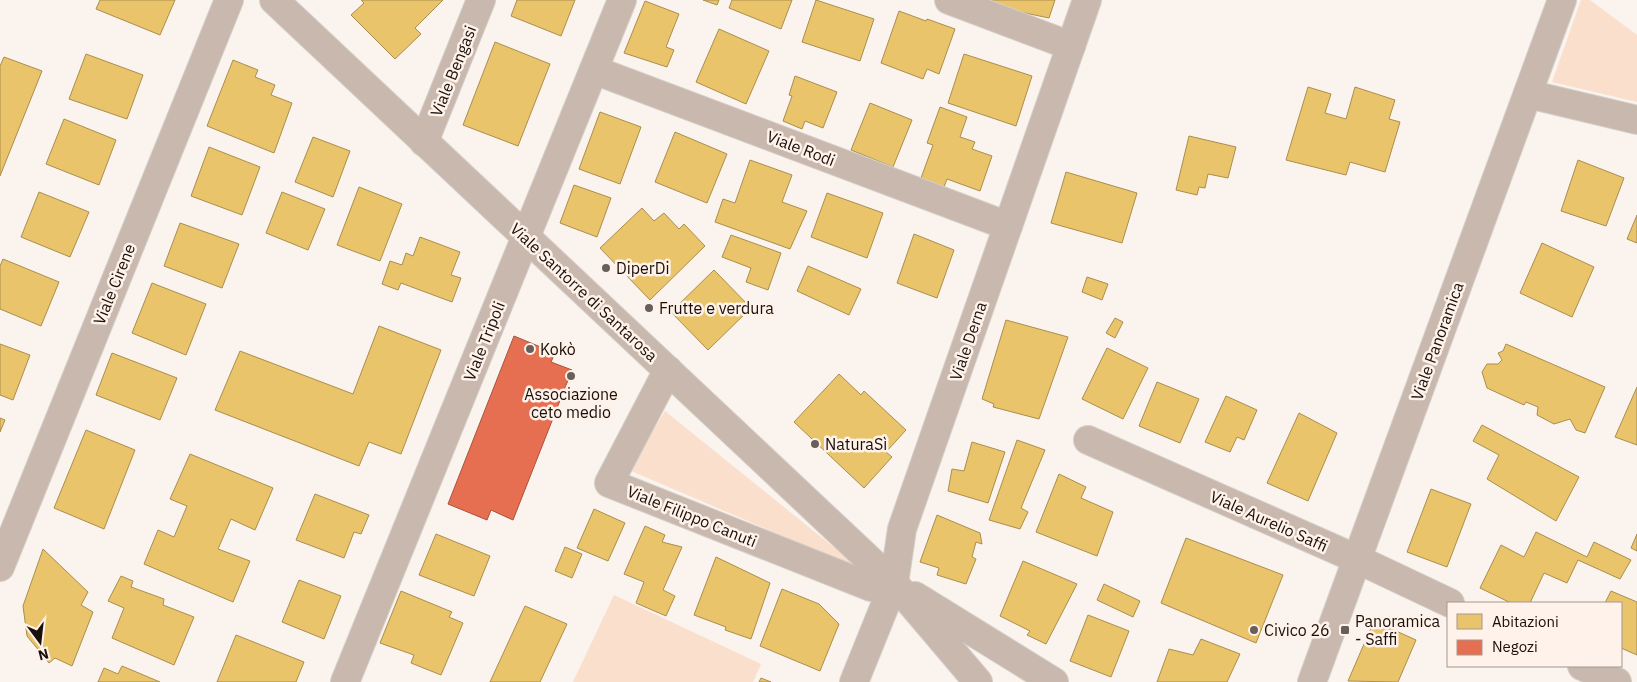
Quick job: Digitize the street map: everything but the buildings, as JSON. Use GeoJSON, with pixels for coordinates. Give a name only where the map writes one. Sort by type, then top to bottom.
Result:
{"type":"FeatureCollection","features":[{"type":"Feature","properties":{"kind":"street","name":"Viale Cirene"},"geometry":{"type":"LineString","coordinates":[[0,567],[229,0]]}},
{"type":"Feature","properties":{"kind":"street","name":"Viale Santorre di Santarosa"},"geometry":{"type":"LineString","coordinates":[[274,0],[894,583],[978,682]]}},
{"type":"Feature","properties":{"kind":"street","name":"Viale Bengasi"},"geometry":{"type":"LineString","coordinates":[[424,142],[481,0]]}},
{"type":"Feature","properties":{"kind":"street","name":"Viale Tripoli"},"geometry":{"type":"LineString","coordinates":[[345,682],[622,0]]}},
{"type":"Feature","properties":{"kind":"street"},"geometry":{"type":"LineString","coordinates":[[949,0],[1071,46]]}},
{"type":"Feature","properties":{"kind":"street","name":"Viale Derna"},"geometry":{"type":"LineString","coordinates":[[854,682],[894,583],[902,529],[1087,0]]}},
{"type":"Feature","properties":{"kind":"street","name":"Viale Panoramica"},"geometry":{"type":"LineString","coordinates":[[1312,682],[1562,0]]}},
{"type":"Feature","properties":{"kind":"street","name":"Viale Rodi"},"geometry":{"type":"LineString","coordinates":[[594,70],[1008,226]]}},
{"type":"Feature","properties":{"kind":"street"},"geometry":{"type":"LineString","coordinates":[[1528,94],[1637,120]]}},
{"type":"Feature","properties":{"kind":"street","name":"Viale Filippo Canuti"},"geometry":{"type":"LineString","coordinates":[[668,370],[609,482],[871,587],[894,583]]}},
{"type":"Feature","properties":{"kind":"street","name":"Viale Aurelio Saffi"},"geometry":{"type":"LineString","coordinates":[[1088,440],[1357,559],[1448,602]]}},
{"type":"Feature","properties":{"kind":"street","name":"Viale Santorre di Santarosa"},"geometry":{"type":"LineString","coordinates":[[894,583],[1054,682]]}},
{"type":"Feature","properties":{"kind":"street"},"geometry":{"type":"LineString","coordinates":[[1584,667],[1617,682]]}},
{"type":"Feature","properties":{"kind":"shaded area"},"geometry":{"type":"Polygon","coordinates":[[[1581,0],[1590,0],[1637,35],[1637,102],[1552,82],[1581,0]]]}},
{"type":"Feature","properties":{"kind":"shaded area"},"geometry":{"type":"Polygon","coordinates":[[[665,411],[862,570],[629,470],[665,411]]]}},
{"type":"Feature","properties":{"kind":"shaded area"},"geometry":{"type":"Polygon","coordinates":[[[614,595],[761,664],[753,682],[573,682],[614,595]]]}},
{"type":"Feature","properties":{"kind":"place","name":"DiperDi"},"geometry":{"type":"Point","coordinates":[606,268]}},
{"type":"Feature","properties":{"kind":"place","name":"Frutte e verdura"},"geometry":{"type":"Point","coordinates":[649,308]}},
{"type":"Feature","properties":{"kind":"place","name":"Kokò"},"geometry":{"type":"Point","coordinates":[530,349]}},
{"type":"Feature","properties":{"kind":"place","name":"Associazione ceto medio"},"geometry":{"type":"Point","coordinates":[571,376]}},
{"type":"Feature","properties":{"kind":"place","name":"NaturaSì"},"geometry":{"type":"Point","coordinates":[815,444]}},
{"type":"Feature","properties":{"kind":"place","name":"Civico 26"},"geometry":{"type":"Point","coordinates":[1254,630]}},
{"type":"Feature","properties":{"kind":"place","name":"Panoramica - Saffi"},"geometry":{"type":"Point","coordinates":[1345,630]}}]}
